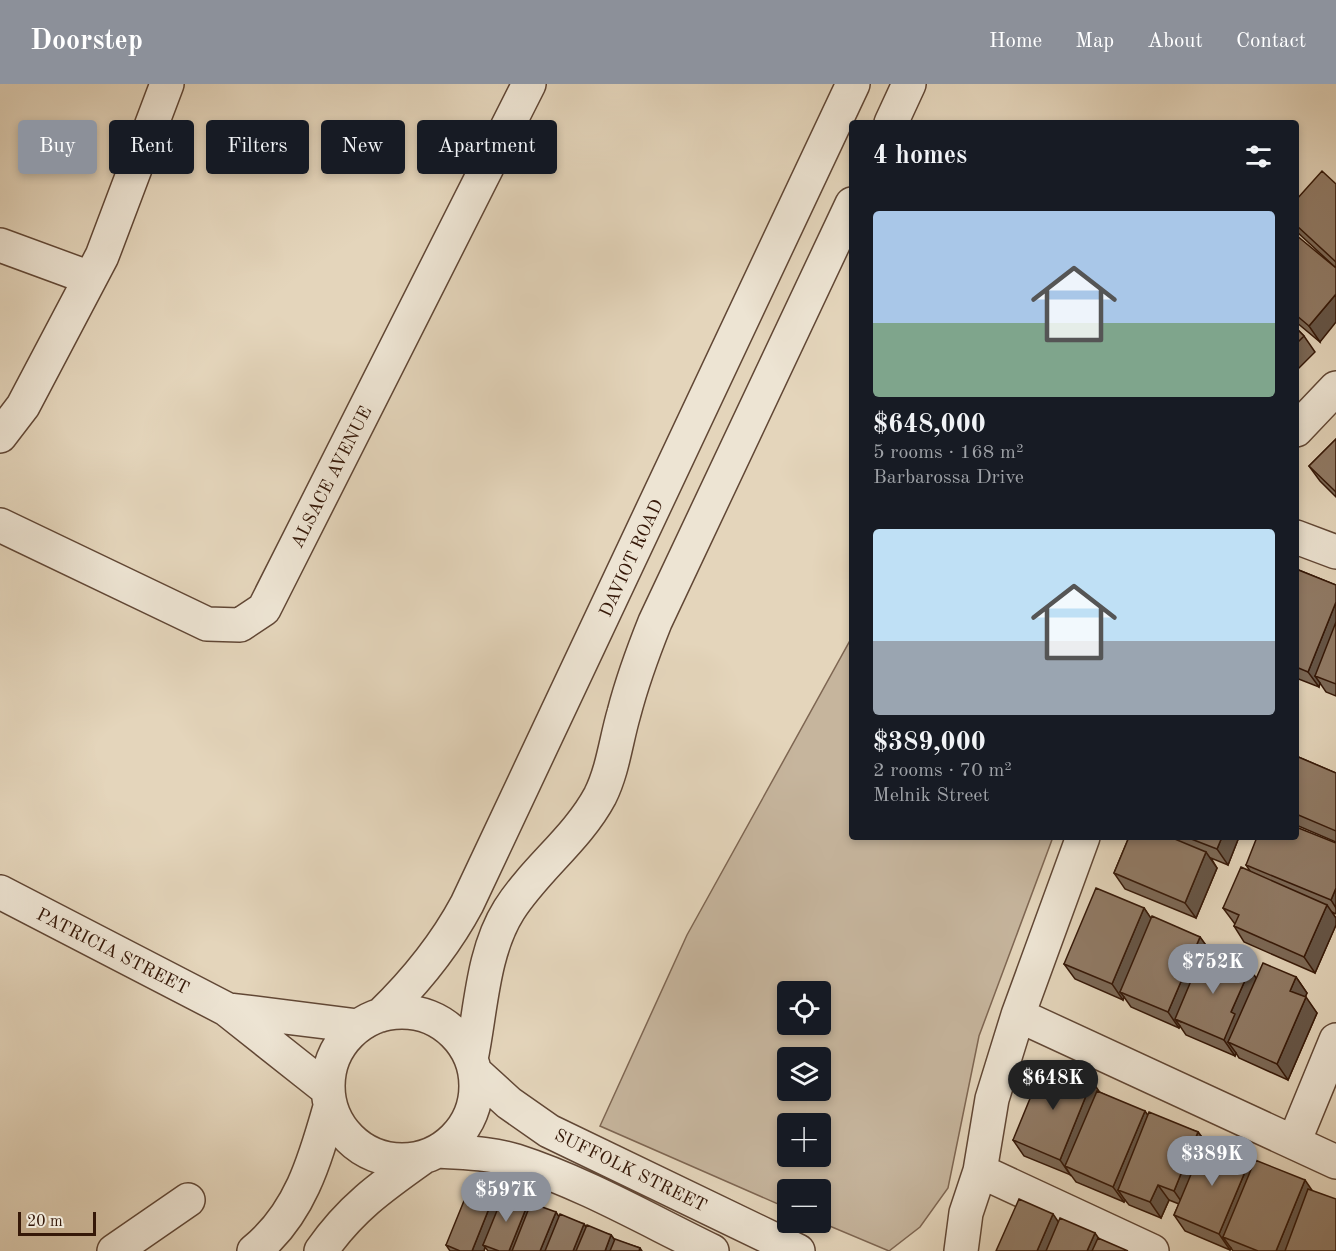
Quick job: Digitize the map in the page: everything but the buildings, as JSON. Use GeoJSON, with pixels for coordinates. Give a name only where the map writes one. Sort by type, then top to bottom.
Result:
{"type":"FeatureCollection","features":[{"type":"Feature","properties":{"kind":"street"},"geometry":{"type":"LineString","coordinates":[[0,436],[23,406],[102,256],[167,84]]}},
{"type":"Feature","properties":{"kind":"street","name":"ALSACE AVENUE"},"geometry":{"type":"LineString","coordinates":[[0,525],[207,624],[240,625],[264,609],[529,84]]}},
{"type":"Feature","properties":{"kind":"street","name":"DAVIOT ROAD"},"geometry":{"type":"LineString","coordinates":[[370,1020],[426,968],[448,940],[477,885],[853,84]]}},
{"type":"Feature","properties":{"kind":"street"},"geometry":{"type":"LineString","coordinates":[[892,120],[909,84]]}},
{"type":"Feature","properties":{"kind":"street"},"geometry":{"type":"LineString","coordinates":[[321,1251],[348,1215],[366,1198],[459,1134],[467,1124],[475,1099],[473,1066],[489,959],[499,932],[509,910],[570,838],[600,795],[615,751],[637,668],[655,622],[849,210]]}},
{"type":"Feature","properties":{"kind":"street"},"geometry":{"type":"LineString","coordinates":[[0,244],[90,278]]}},
{"type":"Feature","properties":{"kind":"street"},"geometry":{"type":"LineString","coordinates":[[1299,427],[1336,388]]}},
{"type":"Feature","properties":{"kind":"street"},"geometry":{"type":"LineString","coordinates":[[1299,538],[1336,552]]}},
{"type":"Feature","properties":{"kind":"street"},"geometry":{"type":"LineString","coordinates":[[961,1251],[966,1213],[980,1172],[992,1098],[1018,1015],[1082,840]]}},
{"type":"Feature","properties":{"kind":"street","name":"PATRICIA STREET"},"geometry":{"type":"LineString","coordinates":[[0,892],[226,1009],[329,1098]]}},
{"type":"Feature","properties":{"kind":"street","name":"PATRICIA STREET"},"geometry":{"type":"LineString","coordinates":[[226,1009],[370,1020]]}},
{"type":"Feature","properties":{"kind":"street"},"geometry":{"type":"LineString","coordinates":[[254,1251],[277,1228],[303,1188],[329,1098],[329,1071],[335,1054],[345,1038],[370,1020],[408,1013],[435,1020],[450,1030],[463,1043],[473,1066]]}},
{"type":"Feature","properties":{"kind":"street"},"geometry":{"type":"LineString","coordinates":[[1018,1015],[1336,1162]]}},
{"type":"Feature","properties":{"kind":"street"},"geometry":{"type":"LineString","coordinates":[[1293,1142],[1336,1040]]}},
{"type":"Feature","properties":{"kind":"street","name":"SUFFOLK STREET"},"geometry":{"type":"LineString","coordinates":[[473,1066],[509,1103],[549,1131],[798,1251]]}},
{"type":"Feature","properties":{"kind":"street"},"geometry":{"type":"LineString","coordinates":[[329,1098],[345,1134],[371,1154],[387,1159],[431,1154]]}},
{"type":"Feature","properties":{"kind":"street","name":"SUFFOLK STREET"},"geometry":{"type":"LineString","coordinates":[[431,1154],[492,1156],[515,1161],[566,1181],[712,1251]]}},
{"type":"Feature","properties":{"kind":"street"},"geometry":{"type":"LineString","coordinates":[[980,1172],[1152,1251]]}},
{"type":"Feature","properties":{"kind":"street"},"geometry":{"type":"LineString","coordinates":[[114,1251],[188,1200]]}},
{"type":"Feature","properties":{"kind":"street"},"geometry":{"type":"LineString","coordinates":[[943,1251],[966,1213]]}},
{"type":"Feature","properties":{"kind":"shaded area"},"geometry":{"type":"Polygon","coordinates":[[[849,642],[849,840],[1052,840],[979,1036],[948,1188],[920,1227],[889,1251],[831,1227],[831,1179],[777,1179],[777,1204],[600,1126],[687,935],[849,642]]]}}]}
